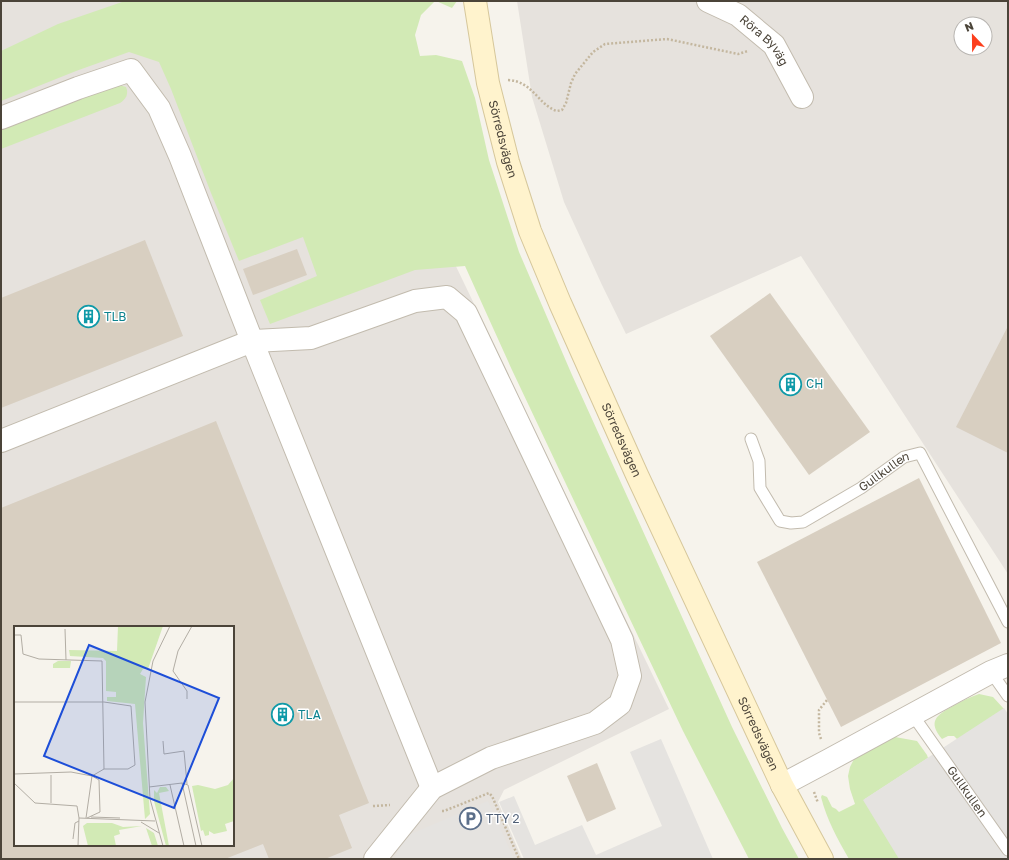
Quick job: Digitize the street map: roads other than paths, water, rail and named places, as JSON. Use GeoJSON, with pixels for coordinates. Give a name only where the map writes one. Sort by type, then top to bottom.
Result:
{"type":"FeatureCollection","features":[{"type":"Feature","properties":{"kind":"street","name":"Sörredsvägen"},"geometry":{"type":"LineString","coordinates":[[475,1],[488,84],[508,162],[530,231],[560,303],[637,475],[782,784],[822,859]]}},
{"type":"Feature","properties":{"kind":"street","name":"Röra Byväg"},"geometry":{"type":"LineString","coordinates":[[708,1],[738,15],[774,45],[802,97]]}},
{"type":"Feature","properties":{"kind":"street"},"geometry":{"type":"LineString","coordinates":[[1,118],[78,88],[131,70],[159,108],[180,156],[252,341],[432,788]]}},
{"type":"Feature","properties":{"kind":"street"},"geometry":{"type":"LineString","coordinates":[[1,442],[252,341],[311,338],[415,301],[446,297],[466,313],[622,640],[630,676],[620,704],[595,723],[491,758],[432,788],[375,859]]}},
{"type":"Feature","properties":{"kind":"street"},"geometry":{"type":"LineString","coordinates":[[782,784],[999,669]]}},
{"type":"Feature","properties":{"kind":"lane","name":"Gullkullen"},"geometry":{"type":"LineString","coordinates":[[750,439],[759,461],[760,488],[780,521],[791,524],[802,522],[854,492],[904,457],[920,453],[1008,622]]}},
{"type":"Feature","properties":{"kind":"lane"},"geometry":{"type":"LineString","coordinates":[[999,669],[1008,696]]}},
{"type":"Feature","properties":{"kind":"lane","name":"Gullkullen"},"geometry":{"type":"LineString","coordinates":[[912,714],[1008,850]]}},
{"type":"Feature","properties":{"kind":"place","name":"TLB"},"geometry":{"type":"Point","coordinates":[88,317]}},
{"type":"Feature","properties":{"kind":"place","name":"CH"},"geometry":{"type":"Point","coordinates":[790,384]}},
{"type":"Feature","properties":{"kind":"place","name":"TLA"},"geometry":{"type":"Point","coordinates":[283,715]}},
{"type":"Feature","properties":{"kind":"place","name":"TTY 2"},"geometry":{"type":"Point","coordinates":[471,819]}}]}
